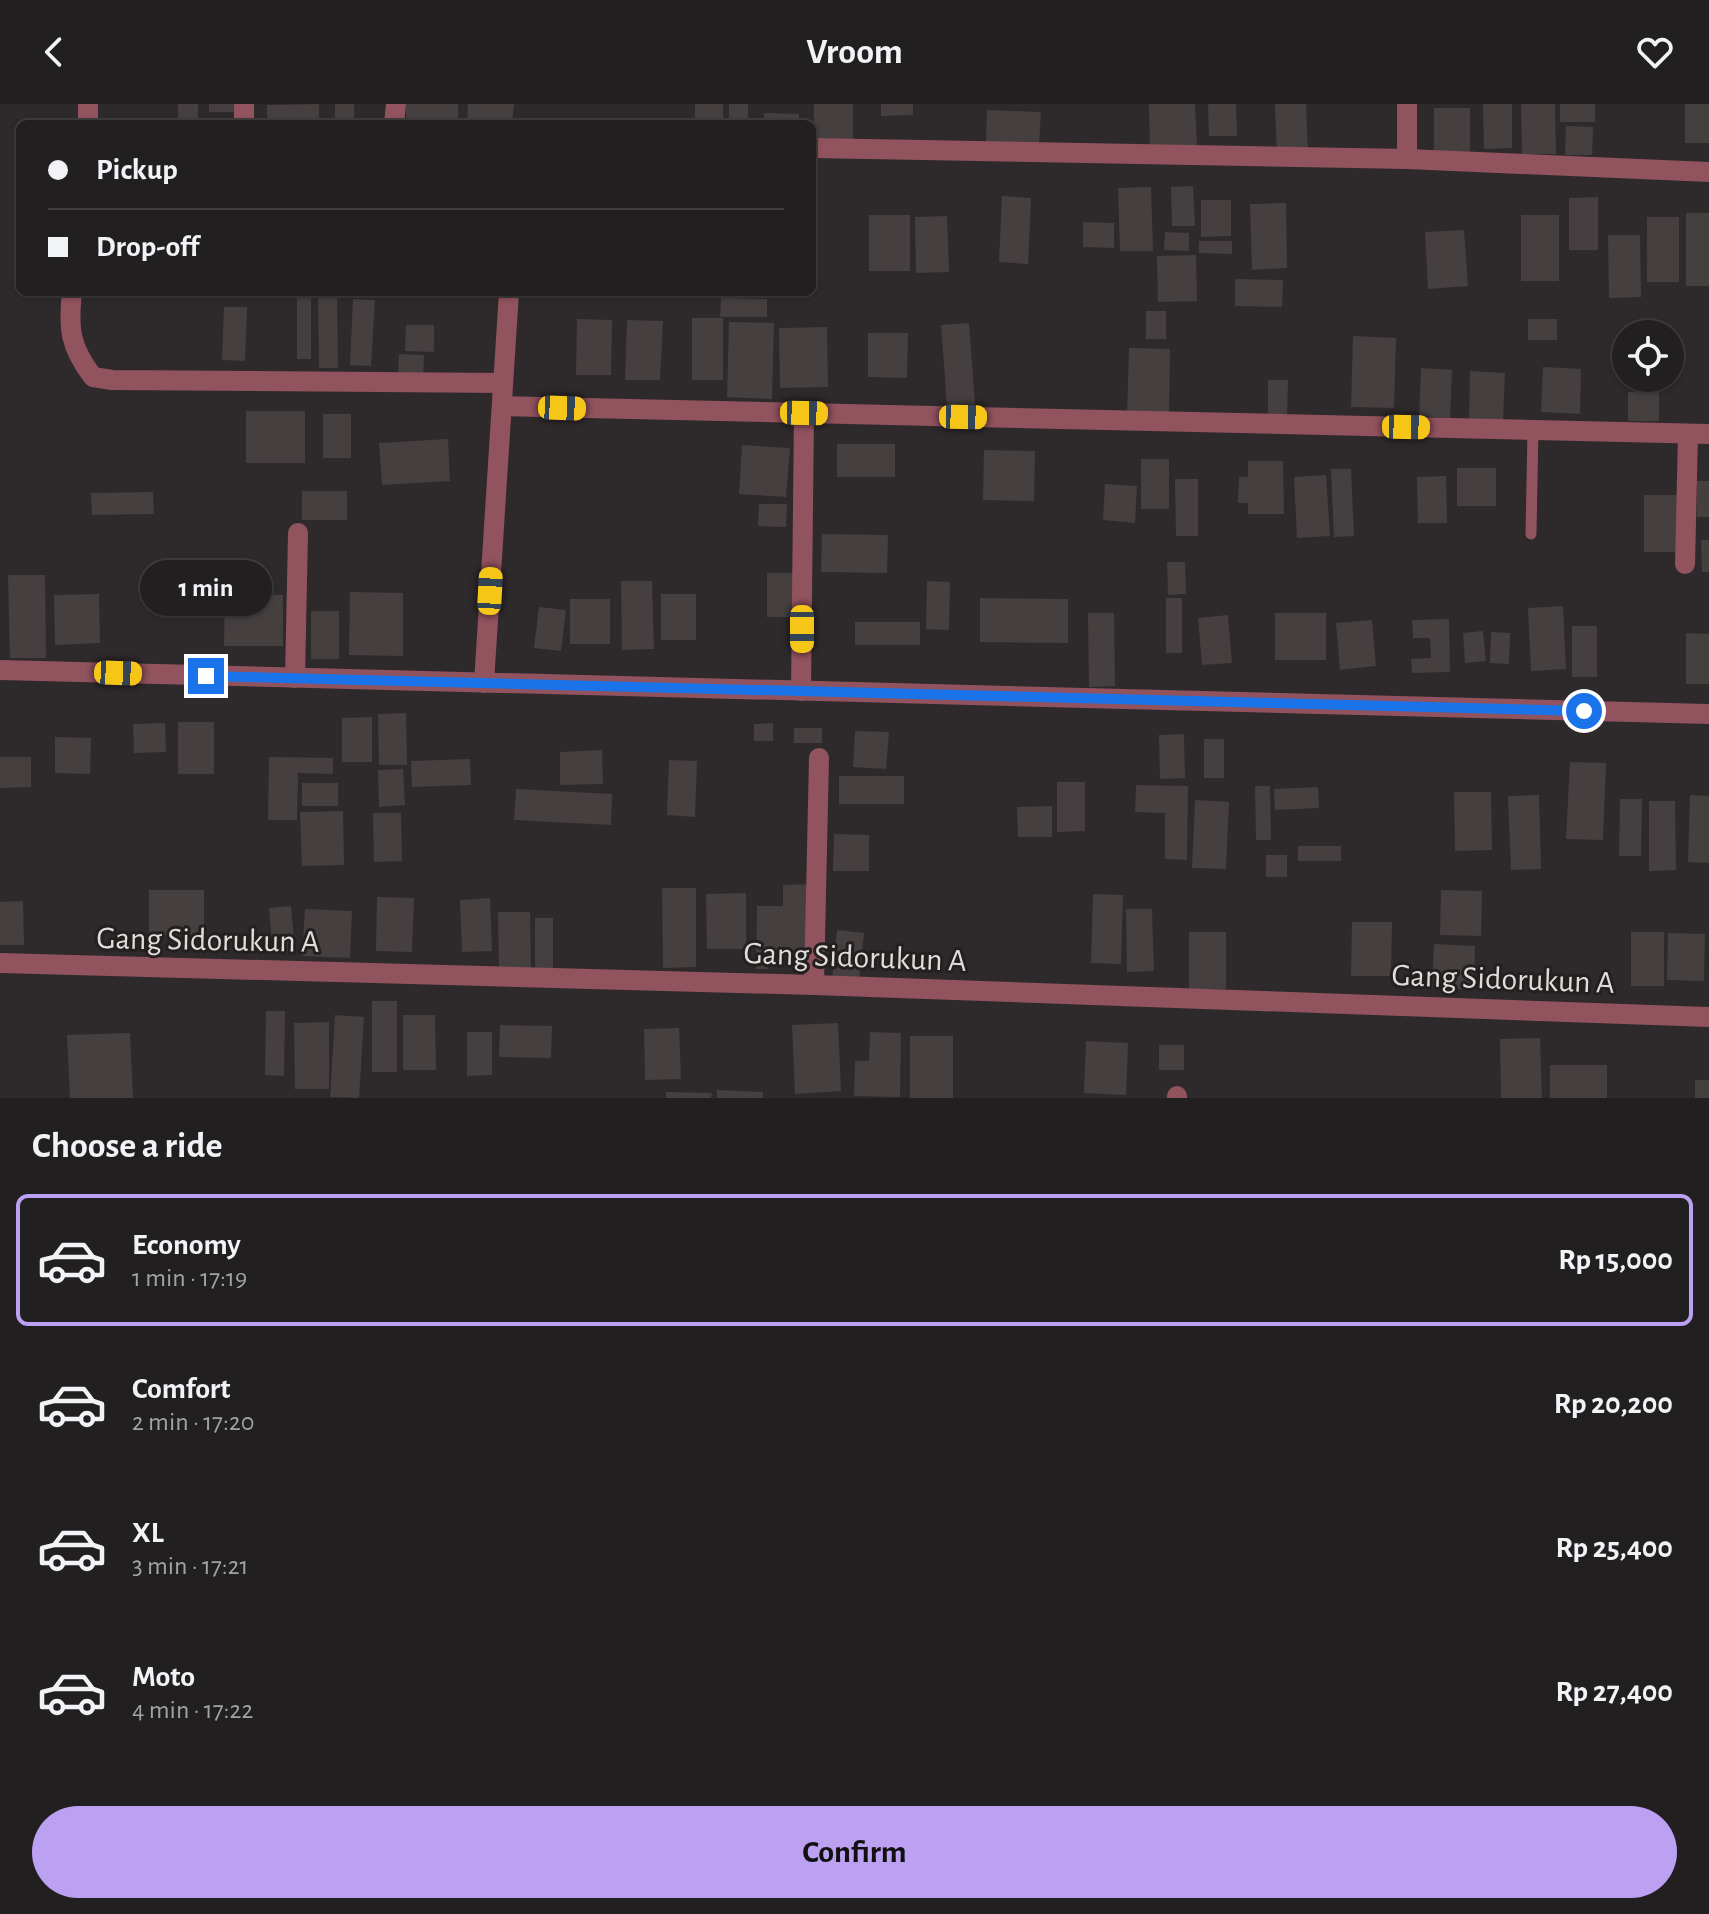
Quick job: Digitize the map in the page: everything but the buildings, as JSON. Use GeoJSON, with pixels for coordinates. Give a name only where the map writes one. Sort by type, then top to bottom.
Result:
{"type":"FeatureCollection","features":[{"type":"Feature","properties":{"kind":"street"},"geometry":{"type":"LineString","coordinates":[[1407,104],[1407,159]]}},
{"type":"Feature","properties":{"kind":"street"},"geometry":{"type":"LineString","coordinates":[[816,148],[1407,159],[1709,172]]}},
{"type":"Feature","properties":{"kind":"street"},"geometry":{"type":"LineString","coordinates":[[72,296],[69,321],[76,355],[93,377],[112,380],[502,383]]}},
{"type":"Feature","properties":{"kind":"street"},"geometry":{"type":"LineString","coordinates":[[484,683],[509,296]]}},
{"type":"Feature","properties":{"kind":"street"},"geometry":{"type":"LineString","coordinates":[[502,406],[1709,434]]}},
{"type":"Feature","properties":{"kind":"street"},"geometry":{"type":"LineString","coordinates":[[801,691],[804,413]]}},
{"type":"Feature","properties":{"kind":"street"},"geometry":{"type":"LineString","coordinates":[[1685,564],[1688,434]]}},
{"type":"Feature","properties":{"kind":"street"},"geometry":{"type":"LineString","coordinates":[[295,678],[298,533]]}},
{"type":"Feature","properties":{"kind":"street"},"geometry":{"type":"LineString","coordinates":[[0,670],[1709,714]]}},
{"type":"Feature","properties":{"kind":"street"},"geometry":{"type":"LineString","coordinates":[[814,985],[819,758]]}},
{"type":"Feature","properties":{"kind":"street","name":"Gang Sidorukun A"},"geometry":{"type":"LineString","coordinates":[[0,963],[814,985],[1709,1017]]}},
{"type":"Feature","properties":{"kind":"lane"},"geometry":{"type":"LineString","coordinates":[[1531,534],[1533,430]]}},
{"type":"Feature","properties":{"kind":"route"},"geometry":{"type":"LineString","coordinates":[[206,676],[1584,711]]}}]}
